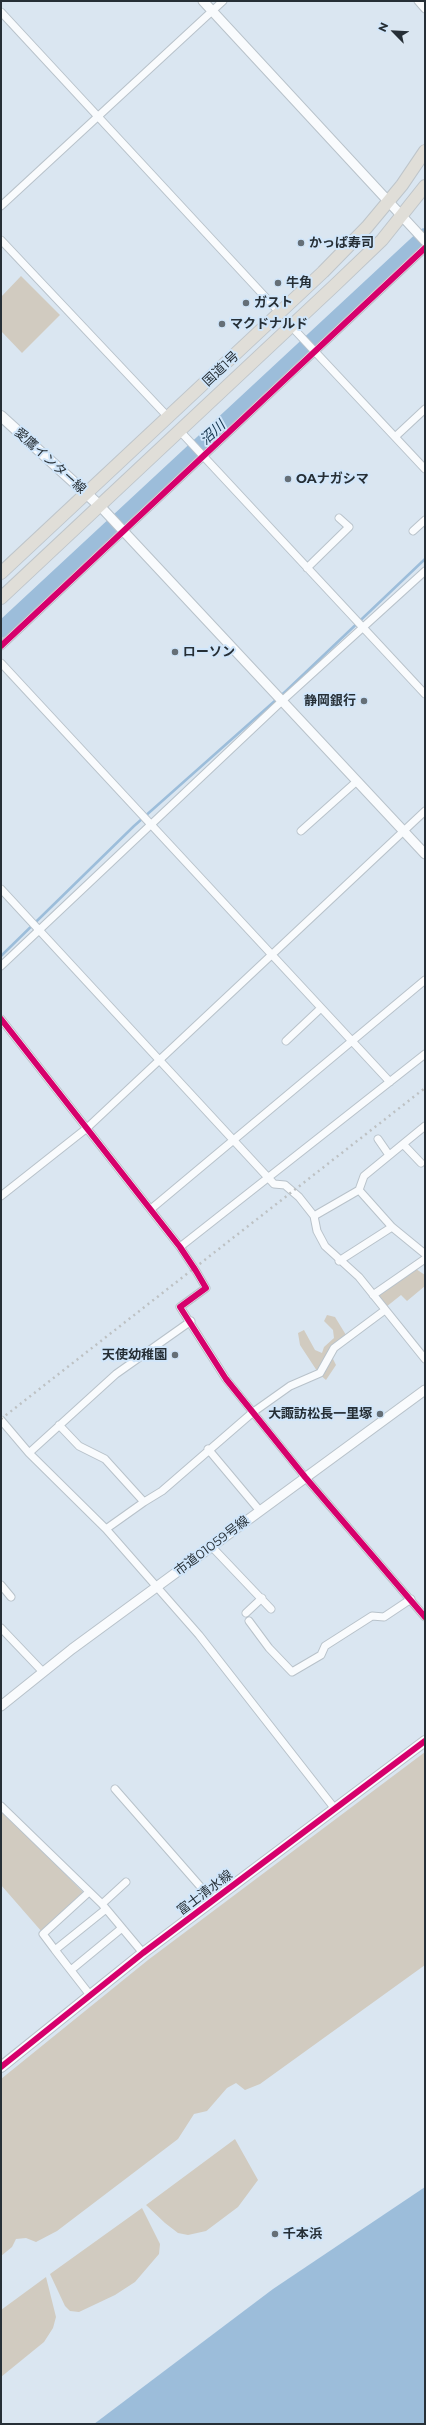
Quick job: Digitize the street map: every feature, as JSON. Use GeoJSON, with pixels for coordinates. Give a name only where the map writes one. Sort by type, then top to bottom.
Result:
{"type":"FeatureCollection","features":[{"type":"Feature","properties":{"kind":"highway","name":"国道1号"},"geometry":{"type":"LineString","coordinates":[[1,573],[281,314],[367,227],[388,202],[425,151]]}},
{"type":"Feature","properties":{"kind":"highway","name":"国道1号"},"geometry":{"type":"LineString","coordinates":[[1,598],[104,510],[183,434],[291,326],[382,240],[425,186]]}},
{"type":"Feature","properties":{"kind":"main road","name":"愛鷹インター線"},"geometry":{"type":"LineString","coordinates":[[1,416],[104,510]]}},
{"type":"Feature","properties":{"kind":"main road","name":"富士清水線"},"geometry":{"type":"LineString","coordinates":[[1,2067],[143,1953],[425,1741]]}},
{"type":"Feature","properties":{"kind":"street"},"geometry":{"type":"LineString","coordinates":[[203,1],[425,241]]}},
{"type":"Feature","properties":{"kind":"street"},"geometry":{"type":"LineString","coordinates":[[1,206],[223,1]]}},
{"type":"Feature","properties":{"kind":"street"},"geometry":{"type":"LineString","coordinates":[[418,1],[425,9]]}},
{"type":"Feature","properties":{"kind":"street"},"geometry":{"type":"LineString","coordinates":[[1,12],[281,314]]}},
{"type":"Feature","properties":{"kind":"street"},"geometry":{"type":"LineString","coordinates":[[1,240],[169,418]]}},
{"type":"Feature","properties":{"kind":"street"},"geometry":{"type":"LineString","coordinates":[[1,646],[201,455],[425,248]]}},
{"type":"Feature","properties":{"kind":"street"},"geometry":{"type":"LineString","coordinates":[[291,326],[425,469]]}},
{"type":"Feature","properties":{"kind":"street"},"geometry":{"type":"LineString","coordinates":[[395,437],[425,409]]}},
{"type":"Feature","properties":{"kind":"street"},"geometry":{"type":"LineString","coordinates":[[183,434],[425,694]]}},
{"type":"Feature","properties":{"kind":"street"},"geometry":{"type":"LineString","coordinates":[[104,510],[283,700],[425,854]]}},
{"type":"Feature","properties":{"kind":"street"},"geometry":{"type":"LineString","coordinates":[[307,568],[349,527],[339,518]]}},
{"type":"Feature","properties":{"kind":"street"},"geometry":{"type":"LineString","coordinates":[[413,531],[425,520]]}},
{"type":"Feature","properties":{"kind":"street"},"geometry":{"type":"LineString","coordinates":[[1,966],[283,700],[425,571]]}},
{"type":"Feature","properties":{"kind":"street"},"geometry":{"type":"LineString","coordinates":[[1,663],[151,824],[270,956],[353,1041],[390,1082]]}},
{"type":"Feature","properties":{"kind":"street"},"geometry":{"type":"LineString","coordinates":[[301,831],[357,781]]}},
{"type":"Feature","properties":{"kind":"street"},"geometry":{"type":"LineString","coordinates":[[1,1196],[87,1128],[425,811]]}},
{"type":"Feature","properties":{"kind":"street"},"geometry":{"type":"LineString","coordinates":[[1,890],[160,1059],[274,1184],[285,1185],[293,1192],[314,1216],[317,1231],[325,1246],[339,1261],[359,1277],[425,1358]]}},
{"type":"Feature","properties":{"kind":"street"},"geometry":{"type":"LineString","coordinates":[[151,1210],[425,980]]}},
{"type":"Feature","properties":{"kind":"street"},"geometry":{"type":"LineString","coordinates":[[286,1041],[321,1008]]}},
{"type":"Feature","properties":{"kind":"street"},"geometry":{"type":"LineString","coordinates":[[1,1019],[180,1247],[206,1288],[180,1307],[191,1321],[226,1379],[305,1477],[425,1617]]}},
{"type":"Feature","properties":{"kind":"street"},"geometry":{"type":"LineString","coordinates":[[180,1247],[425,1054]]}},
{"type":"Feature","properties":{"kind":"street"},"geometry":{"type":"LineString","coordinates":[[314,1216],[359,1190],[364,1176],[425,1126]]}},
{"type":"Feature","properties":{"kind":"street"},"geometry":{"type":"LineString","coordinates":[[378,1139],[389,1155]]}},
{"type":"Feature","properties":{"kind":"street"},"geometry":{"type":"LineString","coordinates":[[403,1144],[422,1164]]}},
{"type":"Feature","properties":{"kind":"street"},"geometry":{"type":"LineString","coordinates":[[359,1190],[392,1226],[425,1254]]}},
{"type":"Feature","properties":{"kind":"street"},"geometry":{"type":"LineString","coordinates":[[339,1261],[392,1226]]}},
{"type":"Feature","properties":{"kind":"street"},"geometry":{"type":"LineString","coordinates":[[373,1295],[425,1259]]}},
{"type":"Feature","properties":{"kind":"street"},"geometry":{"type":"LineString","coordinates":[[106,1529],[162,1491],[208,1449],[252,1413],[290,1386],[320,1373],[334,1348],[385,1310]]}},
{"type":"Feature","properties":{"kind":"street"},"geometry":{"type":"LineString","coordinates":[[29,1453],[116,1374],[191,1321]]}},
{"type":"Feature","properties":{"kind":"street","name":"市道01059号線"},"geometry":{"type":"LineString","coordinates":[[1,1706],[43,1672],[157,1587],[425,1390]]}},
{"type":"Feature","properties":{"kind":"street"},"geometry":{"type":"LineString","coordinates":[[1,1420],[29,1453],[106,1529],[157,1587],[232,1676],[335,1809]]}},
{"type":"Feature","properties":{"kind":"street"},"geometry":{"type":"LineString","coordinates":[[59,1425],[79,1446],[105,1459],[144,1502]]}},
{"type":"Feature","properties":{"kind":"street"},"geometry":{"type":"LineString","coordinates":[[1,1432],[7,1427]]}},
{"type":"Feature","properties":{"kind":"street"},"geometry":{"type":"LineString","coordinates":[[208,1449],[260,1511]]}},
{"type":"Feature","properties":{"kind":"street"},"geometry":{"type":"LineString","coordinates":[[212,1547],[271,1609]]}},
{"type":"Feature","properties":{"kind":"street"},"geometry":{"type":"LineString","coordinates":[[1,1585],[11,1597]]}},
{"type":"Feature","properties":{"kind":"street"},"geometry":{"type":"LineString","coordinates":[[246,1613],[262,1598]]}},
{"type":"Feature","properties":{"kind":"street"},"geometry":{"type":"LineString","coordinates":[[249,1621],[269,1648],[292,1672],[321,1655],[325,1646],[372,1616],[384,1617],[411,1599]]}},
{"type":"Feature","properties":{"kind":"street"},"geometry":{"type":"LineString","coordinates":[[1,1628],[43,1672]]}},
{"type":"Feature","properties":{"kind":"street"},"geometry":{"type":"LineString","coordinates":[[116,1789],[213,1901]]}},
{"type":"Feature","properties":{"kind":"street"},"geometry":{"type":"LineString","coordinates":[[1,1806],[104,1906],[143,1953]]}},
{"type":"Feature","properties":{"kind":"street"},"geometry":{"type":"LineString","coordinates":[[55,1950],[104,1906],[126,1882]]}},
{"type":"Feature","properties":{"kind":"street"},"geometry":{"type":"LineString","coordinates":[[89,1892],[43,1934],[90,1995]]}},
{"type":"Feature","properties":{"kind":"street"},"geometry":{"type":"LineString","coordinates":[[70,1970],[122,1928]]}},
{"type":"Feature","properties":{"kind":"shaded area"},"geometry":{"type":"Polygon","coordinates":[[[21,276],[60,315],[22,353],[1,331],[1,297],[21,276]]]}},
{"type":"Feature","properties":{"kind":"shaded area"},"geometry":{"type":"Polygon","coordinates":[[[416,1269],[425,1275],[425,1286],[407,1301],[401,1295],[386,1307],[376,1297],[416,1269]]]}},
{"type":"Feature","properties":{"kind":"shaded area"},"geometry":{"type":"Polygon","coordinates":[[[327,1315],[335,1317],[346,1335],[332,1357],[336,1365],[326,1380],[319,1374],[300,1345],[298,1333],[304,1330],[315,1350],[322,1353],[324,1347],[334,1338],[333,1330],[324,1321],[327,1315]]]}},
{"type":"Feature","properties":{"kind":"shaded area"},"geometry":{"type":"Polygon","coordinates":[[[425,1752],[425,1965],[260,2084],[245,2090],[236,2083],[227,2088],[207,2111],[194,2114],[178,2139],[57,2231],[36,2242],[26,2238],[16,2239],[12,2247],[1,2256],[1,2079],[148,1960],[425,1752]]]}},
{"type":"Feature","properties":{"kind":"shaded area"},"geometry":{"type":"Polygon","coordinates":[[[1,1810],[84,1893],[42,1932],[1,1885],[1,1810]]]}},
{"type":"Feature","properties":{"kind":"shaded area"},"geometry":{"type":"Polygon","coordinates":[[[235,2139],[258,2180],[238,2207],[206,2231],[188,2235],[178,2233],[146,2205],[235,2139]]]}},
{"type":"Feature","properties":{"kind":"shaded area"},"geometry":{"type":"Polygon","coordinates":[[[142,2208],[160,2244],[159,2254],[135,2282],[115,2295],[79,2312],[70,2311],[65,2306],[50,2274],[142,2208]]]}},
{"type":"Feature","properties":{"kind":"shaded area"},"geometry":{"type":"Polygon","coordinates":[[[46,2277],[56,2317],[53,2328],[44,2342],[1,2377],[1,2310],[46,2277]]]}},
{"type":"Feature","properties":{"kind":"water"},"geometry":{"type":"Polygon","coordinates":[[[425,2187],[425,2424],[94,2424],[273,2289],[425,2187]]]}},
{"type":"Feature","properties":{"kind":"waterway","name":"沼川"},"geometry":{"type":"LineString","coordinates":[[1,630],[425,236]]}},
{"type":"Feature","properties":{"kind":"waterway"},"geometry":{"type":"LineString","coordinates":[[1,956],[134,826],[286,691],[425,559]]}},
{"type":"Feature","properties":{"kind":"railway"},"geometry":{"type":"LineString","coordinates":[[1,1419],[425,1088]]}},
{"type":"Feature","properties":{"kind":"cycle path"},"geometry":{"type":"LineString","coordinates":[[1,646],[425,248]]}},
{"type":"Feature","properties":{"kind":"cycle path"},"geometry":{"type":"LineString","coordinates":[[1,1019],[180,1247],[196,1271],[206,1288],[180,1307],[226,1379],[305,1477],[425,1617]]}},
{"type":"Feature","properties":{"kind":"cycle path"},"geometry":{"type":"LineString","coordinates":[[1,2067],[143,1953],[425,1741]]}},
{"type":"Feature","properties":{"kind":"place","name":"かっぱ寿司"},"geometry":{"type":"Point","coordinates":[301,243]}},
{"type":"Feature","properties":{"kind":"place","name":"牛角"},"geometry":{"type":"Point","coordinates":[278,283]}},
{"type":"Feature","properties":{"kind":"place","name":"ガスト"},"geometry":{"type":"Point","coordinates":[246,303]}},
{"type":"Feature","properties":{"kind":"place","name":"マクドナルド"},"geometry":{"type":"Point","coordinates":[222,324]}},
{"type":"Feature","properties":{"kind":"place","name":"OAナガシマ"},"geometry":{"type":"Point","coordinates":[288,479]}},
{"type":"Feature","properties":{"kind":"place","name":"ローソン"},"geometry":{"type":"Point","coordinates":[175,652]}},
{"type":"Feature","properties":{"kind":"place","name":"静岡銀行"},"geometry":{"type":"Point","coordinates":[364,701]}},
{"type":"Feature","properties":{"kind":"place","name":"天使幼稚園"},"geometry":{"type":"Point","coordinates":[175,1355]}},
{"type":"Feature","properties":{"kind":"place","name":"大諏訪松長一里塚"},"geometry":{"type":"Point","coordinates":[380,1414]}},
{"type":"Feature","properties":{"kind":"place","name":"千本浜"},"geometry":{"type":"Point","coordinates":[275,2234]}}]}
